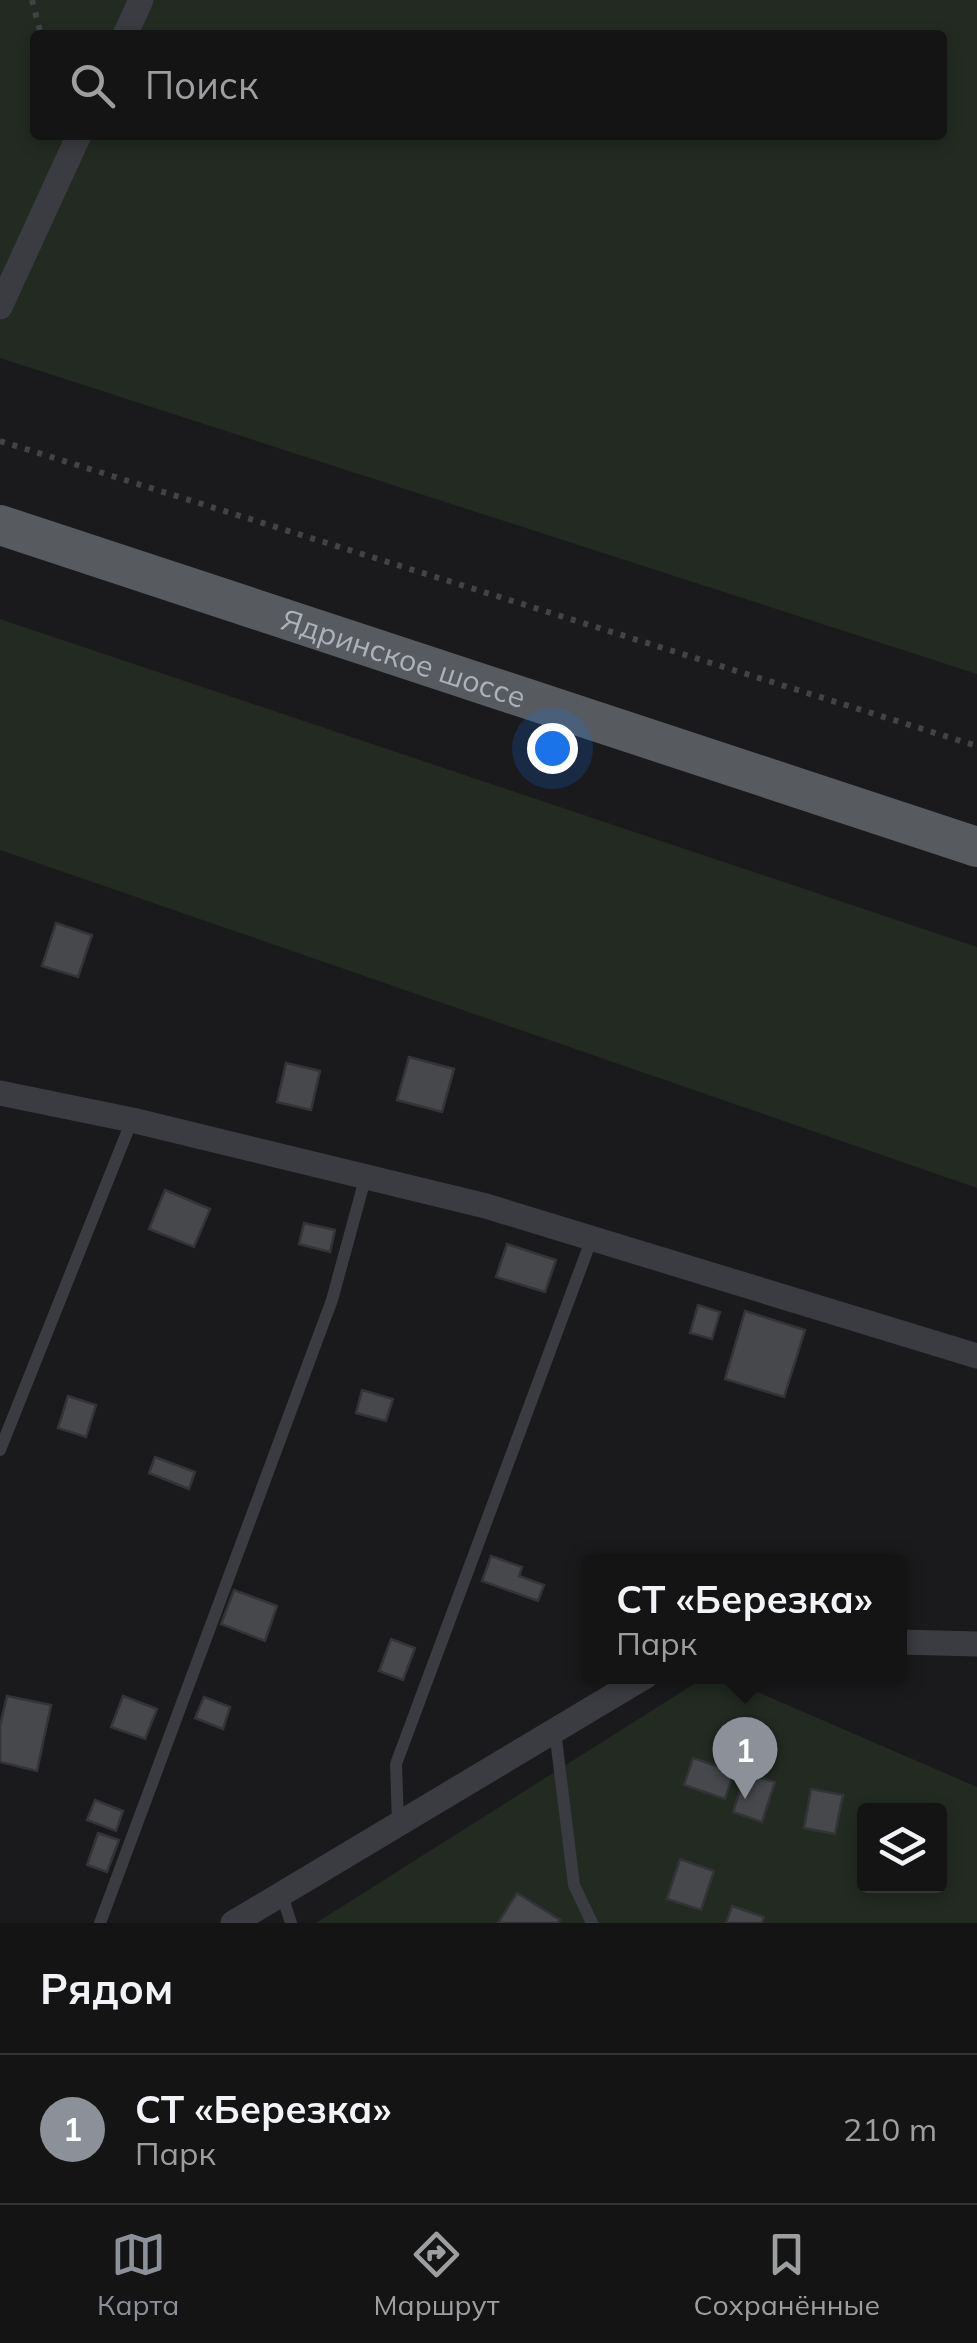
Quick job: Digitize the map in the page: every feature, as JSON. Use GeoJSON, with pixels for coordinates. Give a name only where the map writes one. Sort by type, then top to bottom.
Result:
{"type":"FeatureCollection","features":[{"type":"Feature","properties":{"kind":"main road","name":"Ядринское шоссе"},"geometry":{"type":"LineString","coordinates":[[0,525],[977,847]]}},
{"type":"Feature","properties":{"kind":"street"},"geometry":{"type":"LineString","coordinates":[[127,30],[141,0]]}},
{"type":"Feature","properties":{"kind":"street"},"geometry":{"type":"LineString","coordinates":[[0,307],[77,140]]}},
{"type":"Feature","properties":{"kind":"street"},"geometry":{"type":"LineString","coordinates":[[0,1093],[132,1120],[486,1206],[977,1356]]}},
{"type":"Feature","properties":{"kind":"street"},"geometry":{"type":"LineString","coordinates":[[907,1642],[977,1644]]}},
{"type":"Feature","properties":{"kind":"street"},"geometry":{"type":"LineString","coordinates":[[233,1923],[633,1684]]}},
{"type":"Feature","properties":{"kind":"lane"},"geometry":{"type":"LineString","coordinates":[[0,1450],[132,1120]]}},
{"type":"Feature","properties":{"kind":"lane"},"geometry":{"type":"LineString","coordinates":[[100,1923],[332,1300],[365,1178]]}},
{"type":"Feature","properties":{"kind":"lane"},"geometry":{"type":"LineString","coordinates":[[398,1823],[396,1764],[592,1238]]}},
{"type":"Feature","properties":{"kind":"lane"},"geometry":{"type":"LineString","coordinates":[[556,1730],[574,1884],[592,1923]]}},
{"type":"Feature","properties":{"kind":"lane"},"geometry":{"type":"LineString","coordinates":[[281,1892],[291,1923]]}},
{"type":"Feature","properties":{"kind":"path"},"geometry":{"type":"LineString","coordinates":[[32,0],[40,30]]}},
{"type":"Feature","properties":{"kind":"path"},"geometry":{"type":"LineString","coordinates":[[0,442],[977,746]]}},
{"type":"Feature","properties":{"kind":"shaded area"},"geometry":{"type":"Polygon","coordinates":[[[0,0],[977,0],[977,674],[0,358],[0,0]]]}},
{"type":"Feature","properties":{"kind":"shaded area"},"geometry":{"type":"Polygon","coordinates":[[[0,619],[977,947],[977,1188],[0,850],[0,619]]]}},
{"type":"Feature","properties":{"kind":"shaded area"},"geometry":{"type":"Polygon","coordinates":[[[694,1684],[739,1684],[977,1787],[977,1923],[316,1923],[694,1684]]]}},
{"type":"Feature","properties":{"kind":"building"},"geometry":{"type":"Polygon","coordinates":[[[56,923],[92,935],[78,977],[42,966],[56,923]]]}},
{"type":"Feature","properties":{"kind":"building"},"geometry":{"type":"Polygon","coordinates":[[[409,1057],[454,1069],[442,1112],[397,1100],[409,1057]]]}},
{"type":"Feature","properties":{"kind":"building"},"geometry":{"type":"Polygon","coordinates":[[[286,1063],[320,1071],[311,1110],[277,1102],[286,1063]]]}},
{"type":"Feature","properties":{"kind":"building"},"geometry":{"type":"Polygon","coordinates":[[[165,1190],[210,1209],[194,1247],[149,1229],[165,1190]]]}},
{"type":"Feature","properties":{"kind":"building"},"geometry":{"type":"Polygon","coordinates":[[[304,1223],[335,1230],[330,1252],[299,1244],[304,1223]]]}},
{"type":"Feature","properties":{"kind":"building"},"geometry":{"type":"Polygon","coordinates":[[[507,1244],[556,1260],[545,1292],[496,1277],[507,1244]]]}},
{"type":"Feature","properties":{"kind":"building"},"geometry":{"type":"Polygon","coordinates":[[[698,1305],[720,1312],[712,1339],[690,1333],[698,1305]]]}},
{"type":"Feature","properties":{"kind":"building"},"geometry":{"type":"Polygon","coordinates":[[[745,1311],[805,1330],[784,1397],[725,1379],[745,1311]]]}},
{"type":"Feature","properties":{"kind":"building"},"geometry":{"type":"Polygon","coordinates":[[[362,1390],[393,1399],[386,1421],[356,1413],[362,1390]]]}},
{"type":"Feature","properties":{"kind":"building"},"geometry":{"type":"Polygon","coordinates":[[[68,1396],[96,1405],[86,1437],[58,1428],[68,1396]]]}},
{"type":"Feature","properties":{"kind":"building"},"geometry":{"type":"Polygon","coordinates":[[[155,1457],[195,1472],[189,1489],[149,1473],[155,1457]]]}},
{"type":"Feature","properties":{"kind":"building"},"geometry":{"type":"Polygon","coordinates":[[[491,1556],[522,1567],[519,1576],[544,1585],[538,1601],[482,1581],[491,1556]]]}},
{"type":"Feature","properties":{"kind":"building"},"geometry":{"type":"Polygon","coordinates":[[[234,1590],[277,1606],[265,1641],[221,1624],[234,1590]]]}},
{"type":"Feature","properties":{"kind":"building"},"geometry":{"type":"Polygon","coordinates":[[[391,1639],[415,1648],[403,1680],[379,1671],[391,1639]]]}},
{"type":"Feature","properties":{"kind":"building"},"geometry":{"type":"Polygon","coordinates":[[[7,1696],[51,1705],[37,1771],[0,1762],[0,1726],[7,1696]]]}},
{"type":"Feature","properties":{"kind":"building"},"geometry":{"type":"Polygon","coordinates":[[[123,1696],[157,1709],[145,1739],[111,1727],[123,1696]]]}},
{"type":"Feature","properties":{"kind":"building"},"geometry":{"type":"Polygon","coordinates":[[[204,1697],[230,1707],[223,1729],[195,1718],[204,1697]]]}},
{"type":"Feature","properties":{"kind":"building"},"geometry":{"type":"Polygon","coordinates":[[[693,1758],[734,1772],[725,1799],[684,1785],[693,1758]]]}},
{"type":"Feature","properties":{"kind":"building"},"geometry":{"type":"Polygon","coordinates":[[[746,1773],[775,1782],[762,1822],[733,1812],[746,1773]]]}},
{"type":"Feature","properties":{"kind":"building"},"geometry":{"type":"Polygon","coordinates":[[[811,1789],[843,1795],[835,1834],[804,1828],[811,1789]]]}},
{"type":"Feature","properties":{"kind":"building"},"geometry":{"type":"Polygon","coordinates":[[[95,1800],[123,1811],[116,1831],[87,1820],[95,1800]]]}},
{"type":"Feature","properties":{"kind":"building"},"geometry":{"type":"Polygon","coordinates":[[[98,1833],[119,1840],[107,1872],[87,1865],[98,1833]]]}},
{"type":"Feature","properties":{"kind":"building"},"geometry":{"type":"Polygon","coordinates":[[[680,1859],[714,1871],[701,1910],[667,1899],[680,1859]]]}},
{"type":"Feature","properties":{"kind":"building"},"geometry":{"type":"Polygon","coordinates":[[[517,1893],[560,1920],[558,1923],[498,1923],[517,1893]]]}},
{"type":"Feature","properties":{"kind":"building"},"geometry":{"type":"Polygon","coordinates":[[[732,1906],[764,1917],[762,1923],[726,1923],[732,1906]]]}},
{"type":"Feature","properties":{"kind":"place","name":"СТ «Березка»"},"geometry":{"type":"Point","coordinates":[745,1799]}}]}
